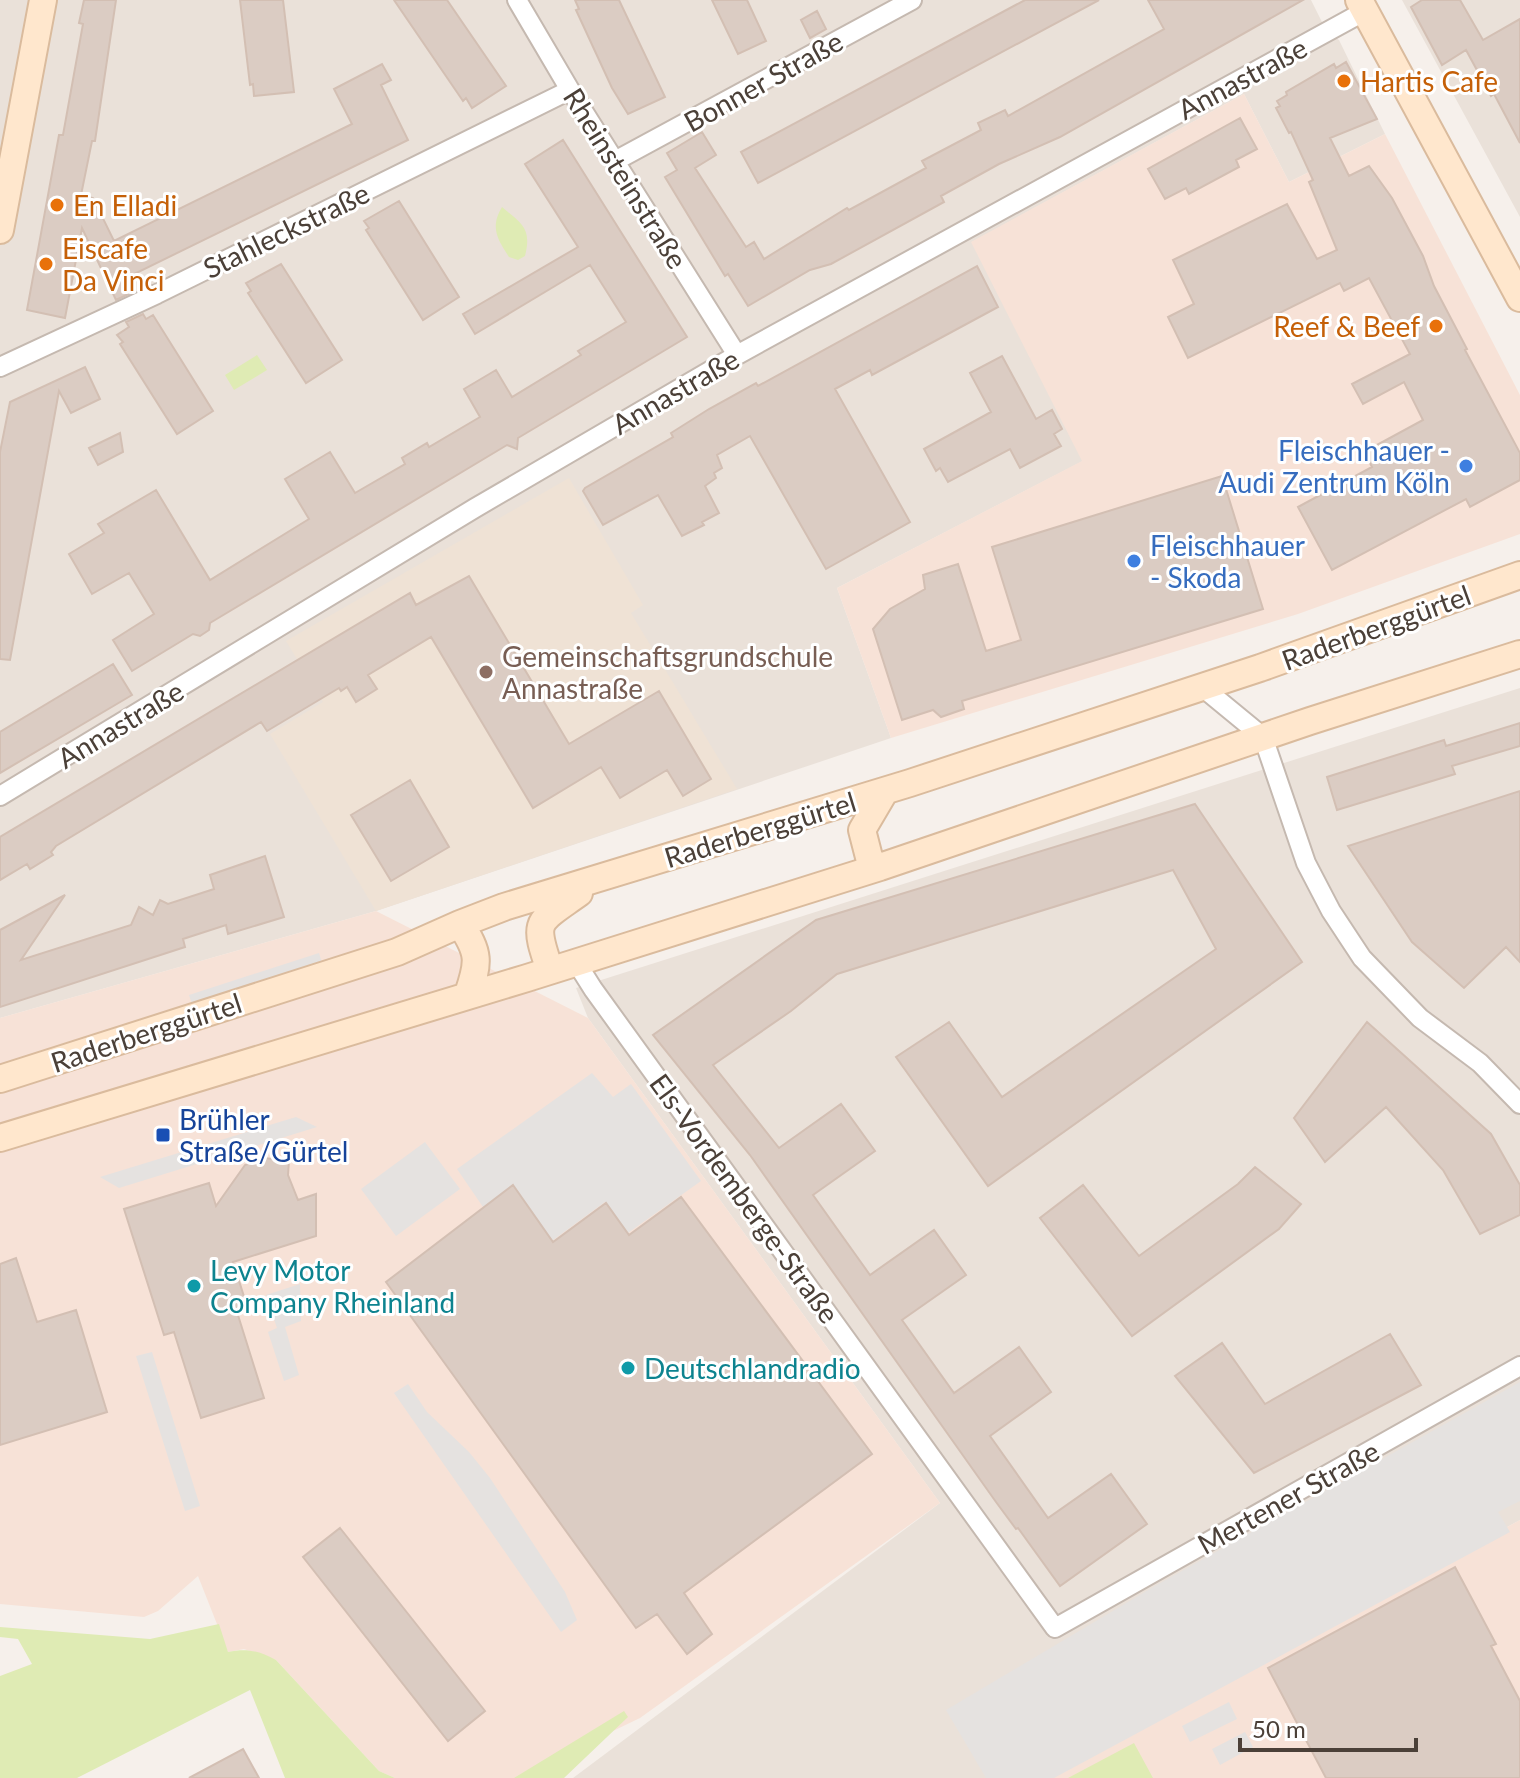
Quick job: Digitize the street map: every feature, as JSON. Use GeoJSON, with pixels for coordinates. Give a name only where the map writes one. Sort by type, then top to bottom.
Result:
{"type":"FeatureCollection","features":[{"type":"Feature","properties":{"kind":"main road"},"geometry":{"type":"LineString","coordinates":[[0,230],[10,130],[43,0]]}},
{"type":"Feature","properties":{"kind":"main road"},"geometry":{"type":"LineString","coordinates":[[1362,6],[1520,298]]}},
{"type":"Feature","properties":{"kind":"main road","name":"Raderberggürtel"},"geometry":{"type":"LineString","coordinates":[[0,1079],[397,952],[504,907],[885,791],[1260,668],[1520,575]]}},
{"type":"Feature","properties":{"kind":"main road","name":"Raderberggürtel"},"geometry":{"type":"LineString","coordinates":[[0,1138],[880,867],[1263,737],[1520,654]]}},
{"type":"Feature","properties":{"kind":"main road"},"geometry":{"type":"LineString","coordinates":[[880,867],[870,861],[862,830],[885,791]]}},
{"type":"Feature","properties":{"kind":"main road"},"geometry":{"type":"LineString","coordinates":[[550,970],[539,938],[540,925],[547,916],[598,879]]}},
{"type":"Feature","properties":{"kind":"main road"},"geometry":{"type":"LineString","coordinates":[[460,924],[473,942],[478,964],[468,994]]}},
{"type":"Feature","properties":{"kind":"street","name":"Rheinsteinstraße"},"geometry":{"type":"LineString","coordinates":[[517,0],[737,355]]}},
{"type":"Feature","properties":{"kind":"street","name":"Bonner Straße"},"geometry":{"type":"LineString","coordinates":[[615,161],[912,0]]}},
{"type":"Feature","properties":{"kind":"street","name":"Annastraße"},"geometry":{"type":"LineString","coordinates":[[0,796],[475,508],[737,355],[1362,6]]}},
{"type":"Feature","properties":{"kind":"street","name":"Stahleckstraße"},"geometry":{"type":"LineString","coordinates":[[0,367],[164,290],[570,90]]}},
{"type":"Feature","properties":{"kind":"street"},"geometry":{"type":"LineString","coordinates":[[1201,686],[1263,737],[1306,863],[1331,911],[1362,958],[1420,1018],[1480,1063],[1520,1104]]}},
{"type":"Feature","properties":{"kind":"street","name":"Els-Vordemberge-Straße"},"geometry":{"type":"LineString","coordinates":[[576,962],[1055,1628]]}},
{"type":"Feature","properties":{"kind":"street","name":"Mertener Straße"},"geometry":{"type":"LineString","coordinates":[[1055,1628],[1520,1366]]}},
{"type":"Feature","properties":{"kind":"shaded area"},"geometry":{"type":"Polygon","coordinates":[[[0,0],[1311,0],[1326,30],[1339,40],[1385,134],[1289,182],[1244,94],[972,242],[1083,461],[837,588],[891,738],[376,911],[0,1018],[0,0]]]}},
{"type":"Feature","properties":{"kind":"shaded area"},"geometry":{"type":"Polygon","coordinates":[[[1402,0],[1520,0],[1520,217],[1402,0]]]}},
{"type":"Feature","properties":{"kind":"shaded area"},"geometry":{"type":"Polygon","coordinates":[[[1244,94],[1289,182],[1385,134],[1520,395],[1520,534],[1298,614],[891,738],[837,588],[1082,461],[971,242],[1244,94]]]}},
{"type":"Feature","properties":{"kind":"shaded area","name":"Gemeinschaftsgrundschule Annastraße"},"geometry":{"type":"Polygon","coordinates":[[[569,478],[643,605],[631,613],[737,789],[376,911],[270,734],[323,702],[286,641],[569,478]]]}},
{"type":"Feature","properties":{"kind":"shaded area"},"geometry":{"type":"Polygon","coordinates":[[[1520,688],[1520,1520],[1047,1778],[573,1778],[940,1503],[588,1018],[576,988],[1520,688]]]}},
{"type":"Feature","properties":{"kind":"shaded area"},"geometry":{"type":"Polygon","coordinates":[[[376,911],[588,1018],[940,1503],[640,1718],[515,1778],[395,1778],[379,1771],[276,1660],[244,1649],[228,1652],[198,1576],[158,1611],[144,1617],[0,1604],[0,1018],[376,911]]]}},
{"type":"Feature","properties":{"kind":"shaded area"},"geometry":{"type":"Polygon","coordinates":[[[319,953],[322,963],[192,1004],[189,995],[319,953]]]}},
{"type":"Feature","properties":{"kind":"shaded area"},"geometry":{"type":"Polygon","coordinates":[[[592,1073],[613,1097],[631,1084],[701,1181],[628,1233],[605,1202],[552,1241],[513,1185],[483,1207],[457,1169],[592,1073]]]}},
{"type":"Feature","properties":{"kind":"shaded area"},"geometry":{"type":"Polygon","coordinates":[[[296,1117],[317,1127],[119,1188],[100,1177],[296,1117]]]}},
{"type":"Feature","properties":{"kind":"shaded area"},"geometry":{"type":"Polygon","coordinates":[[[425,1142],[460,1189],[396,1236],[361,1189],[425,1142]]]}},
{"type":"Feature","properties":{"kind":"shaded area"},"geometry":{"type":"Polygon","coordinates":[[[300,1284],[301,1321],[285,1327],[299,1375],[284,1381],[268,1332],[277,1328],[266,1295],[300,1284]]]}},
{"type":"Feature","properties":{"kind":"shaded area"},"geometry":{"type":"Polygon","coordinates":[[[152,1352],[200,1506],[185,1511],[136,1356],[152,1352]]]}},
{"type":"Feature","properties":{"kind":"shaded area"},"geometry":{"type":"Polygon","coordinates":[[[1520,1382],[1520,1501],[1498,1512],[1510,1532],[1054,1778],[986,1778],[946,1710],[1155,1586],[1520,1382]]]}},
{"type":"Feature","properties":{"kind":"shaded area"},"geometry":{"type":"Polygon","coordinates":[[[408,1384],[427,1412],[469,1452],[490,1478],[565,1592],[577,1620],[561,1632],[394,1393],[408,1384]]]}},
{"type":"Feature","properties":{"kind":"shaded area"},"geometry":{"type":"Polygon","coordinates":[[[1520,1520],[1520,1778],[1047,1778],[1520,1520]]]}},
{"type":"Feature","properties":{"kind":"shaded area"},"geometry":{"type":"Polygon","coordinates":[[[1229,1702],[1237,1719],[1190,1742],[1182,1726],[1229,1702]]]}},
{"type":"Feature","properties":{"kind":"shaded area"},"geometry":{"type":"Polygon","coordinates":[[[1245,1732],[1253,1747],[1220,1765],[1212,1749],[1245,1732]]]}},
{"type":"Feature","properties":{"kind":"green space"},"geometry":{"type":"Polygon","coordinates":[[[502,207],[524,227],[526,233],[525,256],[518,260],[509,257],[496,233],[496,221],[502,207]]]}},
{"type":"Feature","properties":{"kind":"green space"},"geometry":{"type":"Polygon","coordinates":[[[257,355],[267,370],[234,390],[225,375],[257,355]]]}},
{"type":"Feature","properties":{"kind":"green space"},"geometry":{"type":"Polygon","coordinates":[[[219,1624],[228,1652],[253,1651],[276,1660],[379,1771],[395,1778],[285,1778],[250,1690],[77,1778],[0,1778],[0,1676],[32,1664],[18,1639],[0,1637],[0,1627],[150,1639],[219,1624]]]}},
{"type":"Feature","properties":{"kind":"green space"},"geometry":{"type":"Polygon","coordinates":[[[624,1711],[628,1717],[564,1778],[514,1778],[624,1711]]]}},
{"type":"Feature","properties":{"kind":"green space"},"geometry":{"type":"Polygon","coordinates":[[[1134,1743],[1153,1778],[1068,1778],[1134,1743]]]}},
{"type":"Feature","properties":{"kind":"building"},"geometry":{"type":"Polygon","coordinates":[[[84,0],[116,0],[95,141],[92,141],[81,195],[93,198],[114,241],[352,124],[334,89],[382,64],[391,80],[381,85],[408,140],[126,278],[133,292],[116,300],[82,228],[65,318],[27,310],[59,135],[63,135],[83,24],[79,23],[84,0]]]}},
{"type":"Feature","properties":{"kind":"building"},"geometry":{"type":"Polygon","coordinates":[[[240,0],[283,0],[294,92],[254,96],[240,0]]]}},
{"type":"Feature","properties":{"kind":"building"},"geometry":{"type":"Polygon","coordinates":[[[394,0],[447,0],[506,86],[472,108],[466,98],[463,101],[394,0]]]}},
{"type":"Feature","properties":{"kind":"building"},"geometry":{"type":"Polygon","coordinates":[[[575,0],[619,0],[665,97],[628,114],[612,88],[576,10],[579,9],[575,0]]]}},
{"type":"Feature","properties":{"kind":"building"},"geometry":{"type":"Polygon","coordinates":[[[712,0],[747,0],[766,41],[738,54],[712,0]]]}},
{"type":"Feature","properties":{"kind":"building"},"geometry":{"type":"Polygon","coordinates":[[[1025,0],[1099,0],[758,183],[741,152],[1025,0]]]}},
{"type":"Feature","properties":{"kind":"building"},"geometry":{"type":"Polygon","coordinates":[[[1148,0],[1303,0],[1060,137],[999,164],[941,196],[944,202],[831,264],[810,270],[748,306],[728,274],[725,276],[665,177],[677,170],[667,153],[702,132],[716,155],[695,168],[746,247],[754,242],[764,259],[847,208],[849,210],[926,168],[922,161],[981,130],[978,123],[1005,110],[1008,116],[1164,29],[1148,0]]]}},
{"type":"Feature","properties":{"kind":"building"},"geometry":{"type":"Polygon","coordinates":[[[1422,0],[1460,0],[1483,40],[1520,19],[1520,143],[1466,50],[1442,65],[1411,7],[1422,0]]]}},
{"type":"Feature","properties":{"kind":"building"},"geometry":{"type":"Polygon","coordinates":[[[817,11],[826,29],[810,38],[801,20],[817,11]]]}},
{"type":"Feature","properties":{"kind":"building"},"geometry":{"type":"Polygon","coordinates":[[[1346,62],[1377,119],[1330,138],[1349,176],[1369,166],[1392,198],[1423,256],[1465,350],[1520,453],[1520,480],[1470,507],[1466,499],[1332,570],[1298,507],[1372,467],[1364,452],[1423,420],[1404,382],[1363,404],[1352,384],[1410,354],[1369,278],[1344,291],[1340,283],[1188,358],[1168,317],[1194,304],[1173,260],[1287,204],[1317,259],[1337,250],[1309,182],[1313,180],[1276,108],[1280,106],[1277,101],[1287,95],[1286,92],[1334,64],[1336,68],[1346,62]]]}},
{"type":"Feature","properties":{"kind":"building"},"geometry":{"type":"Polygon","coordinates":[[[1240,118],[1257,149],[1236,160],[1239,167],[1189,194],[1186,188],[1165,199],[1148,169],[1240,118]]]}},
{"type":"Feature","properties":{"kind":"building"},"geometry":{"type":"Polygon","coordinates":[[[563,140],[687,337],[518,438],[517,449],[507,445],[210,623],[209,630],[200,636],[193,634],[132,671],[113,640],[154,614],[129,573],[92,594],[69,554],[104,533],[98,524],[156,490],[210,580],[309,519],[285,479],[330,452],[355,493],[405,464],[402,458],[427,443],[429,447],[480,417],[464,389],[496,370],[512,397],[581,355],[578,351],[626,322],[590,265],[475,334],[463,314],[578,247],[525,164],[563,140]]]}},
{"type":"Feature","properties":{"kind":"building"},"geometry":{"type":"Polygon","coordinates":[[[399,201],[459,297],[423,320],[366,230],[369,228],[364,221],[399,201]]]}},
{"type":"Feature","properties":{"kind":"building"},"geometry":{"type":"Polygon","coordinates":[[[281,264],[342,360],[306,383],[248,293],[251,291],[246,283],[281,264]]]}},
{"type":"Feature","properties":{"kind":"building"},"geometry":{"type":"Polygon","coordinates":[[[977,266],[998,307],[872,375],[870,370],[835,389],[910,522],[826,569],[750,436],[717,455],[722,468],[714,473],[716,478],[705,486],[719,513],[702,522],[704,525],[682,536],[658,495],[603,525],[583,491],[585,488],[673,437],[671,433],[709,409],[756,383],[758,386],[977,266]]]}},
{"type":"Feature","properties":{"kind":"building"},"geometry":{"type":"Polygon","coordinates":[[[143,314],[146,319],[153,315],[213,411],[177,434],[117,335],[129,327],[126,322],[143,314]]]}},
{"type":"Feature","properties":{"kind":"building"},"geometry":{"type":"Polygon","coordinates":[[[1002,356],[1036,419],[1052,410],[1062,429],[1054,434],[1061,446],[1020,468],[1010,449],[948,482],[940,468],[936,471],[924,449],[991,412],[970,373],[1002,356]]]}},
{"type":"Feature","properties":{"kind":"building"},"geometry":{"type":"Polygon","coordinates":[[[85,367],[100,399],[71,413],[59,391],[10,660],[0,659],[0,452],[10,402],[85,367]]]}},
{"type":"Feature","properties":{"kind":"building"},"geometry":{"type":"Polygon","coordinates":[[[120,433],[123,452],[98,465],[89,448],[120,433]]]}},
{"type":"Feature","properties":{"kind":"building"},"geometry":{"type":"Polygon","coordinates":[[[1222,476],[1263,609],[962,701],[964,709],[941,717],[933,710],[902,720],[873,629],[890,609],[925,589],[923,575],[958,564],[986,651],[1021,640],[992,547],[1222,476]]]}},
{"type":"Feature","properties":{"kind":"building"},"geometry":{"type":"Polygon","coordinates":[[[469,576],[569,744],[659,691],[711,779],[683,796],[667,770],[620,798],[601,767],[533,808],[431,637],[368,675],[377,689],[356,702],[347,687],[341,691],[339,688],[267,731],[261,722],[56,846],[51,852],[53,855],[30,869],[27,864],[0,880],[0,837],[410,593],[416,605],[469,576]]]}},
{"type":"Feature","properties":{"kind":"building"},"geometry":{"type":"Polygon","coordinates":[[[113,664],[132,695],[0,773],[0,732],[113,664]]]}},
{"type":"Feature","properties":{"kind":"building"},"geometry":{"type":"Polygon","coordinates":[[[1520,723],[1520,746],[1452,766],[1455,774],[1337,810],[1327,777],[1444,740],[1446,746],[1520,723]]]}},
{"type":"Feature","properties":{"kind":"building"},"geometry":{"type":"Polygon","coordinates":[[[410,780],[449,847],[391,881],[351,815],[410,780]]]}},
{"type":"Feature","properties":{"kind":"building"},"geometry":{"type":"Polygon","coordinates":[[[1520,791],[1520,962],[1506,947],[1464,988],[1412,942],[1348,846],[1520,791]]]}},
{"type":"Feature","properties":{"kind":"building"},"geometry":{"type":"Polygon","coordinates":[[[1195,804],[1302,962],[988,1186],[896,1057],[949,1022],[1002,1097],[1216,949],[1173,870],[837,974],[791,1011],[713,1065],[779,1148],[841,1104],[875,1151],[813,1195],[870,1275],[934,1230],[966,1275],[902,1320],[954,1393],[1019,1347],[1051,1392],[990,1436],[1048,1518],[1111,1474],[1147,1524],[1060,1586],[996,1502],[750,1155],[653,1035],[816,920],[1195,804]]]}},
{"type":"Feature","properties":{"kind":"building"},"geometry":{"type":"Polygon","coordinates":[[[265,856],[284,917],[228,934],[226,925],[183,939],[185,947],[0,1007],[0,930],[65,895],[21,960],[131,925],[139,907],[153,915],[160,900],[168,904],[214,889],[210,875],[265,856]]]}},
{"type":"Feature","properties":{"kind":"building"},"geometry":{"type":"Polygon","coordinates":[[[1367,1022],[1491,1134],[1520,1185],[1520,1215],[1480,1234],[1443,1170],[1386,1107],[1325,1162],[1294,1118],[1367,1022]]]}},
{"type":"Feature","properties":{"kind":"building","name":"Levy Motor Company Rheinland"},"geometry":{"type":"Polygon","coordinates":[[[264,1158],[289,1161],[288,1175],[298,1200],[316,1194],[316,1236],[233,1262],[248,1309],[237,1312],[264,1398],[201,1418],[174,1332],[164,1335],[124,1209],[209,1183],[216,1206],[245,1165],[264,1158]]]}},
{"type":"Feature","properties":{"kind":"building"},"geometry":{"type":"Polygon","coordinates":[[[1255,1167],[1301,1204],[1279,1229],[1132,1336],[1040,1218],[1083,1185],[1139,1256],[1238,1184],[1255,1167]]]}},
{"type":"Feature","properties":{"kind":"building","name":"Deutschlandradio"},"geometry":{"type":"Polygon","coordinates":[[[513,1185],[553,1242],[606,1203],[629,1235],[681,1197],[872,1454],[684,1593],[712,1634],[687,1654],[657,1614],[636,1628],[386,1282],[513,1185]]]}},
{"type":"Feature","properties":{"kind":"building"},"geometry":{"type":"Polygon","coordinates":[[[16,1258],[37,1322],[76,1310],[107,1412],[0,1445],[0,1264],[16,1258]]]}},
{"type":"Feature","properties":{"kind":"building"},"geometry":{"type":"Polygon","coordinates":[[[1390,1334],[1421,1385],[1254,1473],[1175,1376],[1222,1343],[1265,1404],[1390,1334]]]}},
{"type":"Feature","properties":{"kind":"building"},"geometry":{"type":"Polygon","coordinates":[[[340,1528],[485,1711],[448,1741],[303,1557],[340,1528]]]}},
{"type":"Feature","properties":{"kind":"building"},"geometry":{"type":"Polygon","coordinates":[[[1455,1567],[1496,1644],[1491,1646],[1520,1701],[1520,1778],[1326,1778],[1268,1668],[1455,1567]]]}},
{"type":"Feature","properties":{"kind":"building"},"geometry":{"type":"Polygon","coordinates":[[[243,1749],[259,1778],[189,1778],[243,1749]]]}},
{"type":"Feature","properties":{"kind":"place","name":"Hartis Cafe"},"geometry":{"type":"Point","coordinates":[1344,81]}},
{"type":"Feature","properties":{"kind":"place","name":"En Elladi"},"geometry":{"type":"Point","coordinates":[57,205]}},
{"type":"Feature","properties":{"kind":"place","name":"Eiscafe Da Vinci"},"geometry":{"type":"Point","coordinates":[46,264]}},
{"type":"Feature","properties":{"kind":"place","name":"Reef & Beef"},"geometry":{"type":"Point","coordinates":[1436,326]}},
{"type":"Feature","properties":{"kind":"place","name":"Fleischhauer - Audi Zentrum Köln"},"geometry":{"type":"Point","coordinates":[1466,466]}},
{"type":"Feature","properties":{"kind":"place","name":"Fleischhauer - Skoda"},"geometry":{"type":"Point","coordinates":[1134,561]}},
{"type":"Feature","properties":{"kind":"place","name":"Gemeinschaftsgrundschule Annastraße"},"geometry":{"type":"Point","coordinates":[486,672]}},
{"type":"Feature","properties":{"kind":"place","name":"Brühler Straße/Gürtel"},"geometry":{"type":"Point","coordinates":[163,1135]}},
{"type":"Feature","properties":{"kind":"place","name":"Levy Motor Company Rheinland"},"geometry":{"type":"Point","coordinates":[194,1286]}},
{"type":"Feature","properties":{"kind":"place","name":"Deutschlandradio"},"geometry":{"type":"Point","coordinates":[628,1368]}}]}
